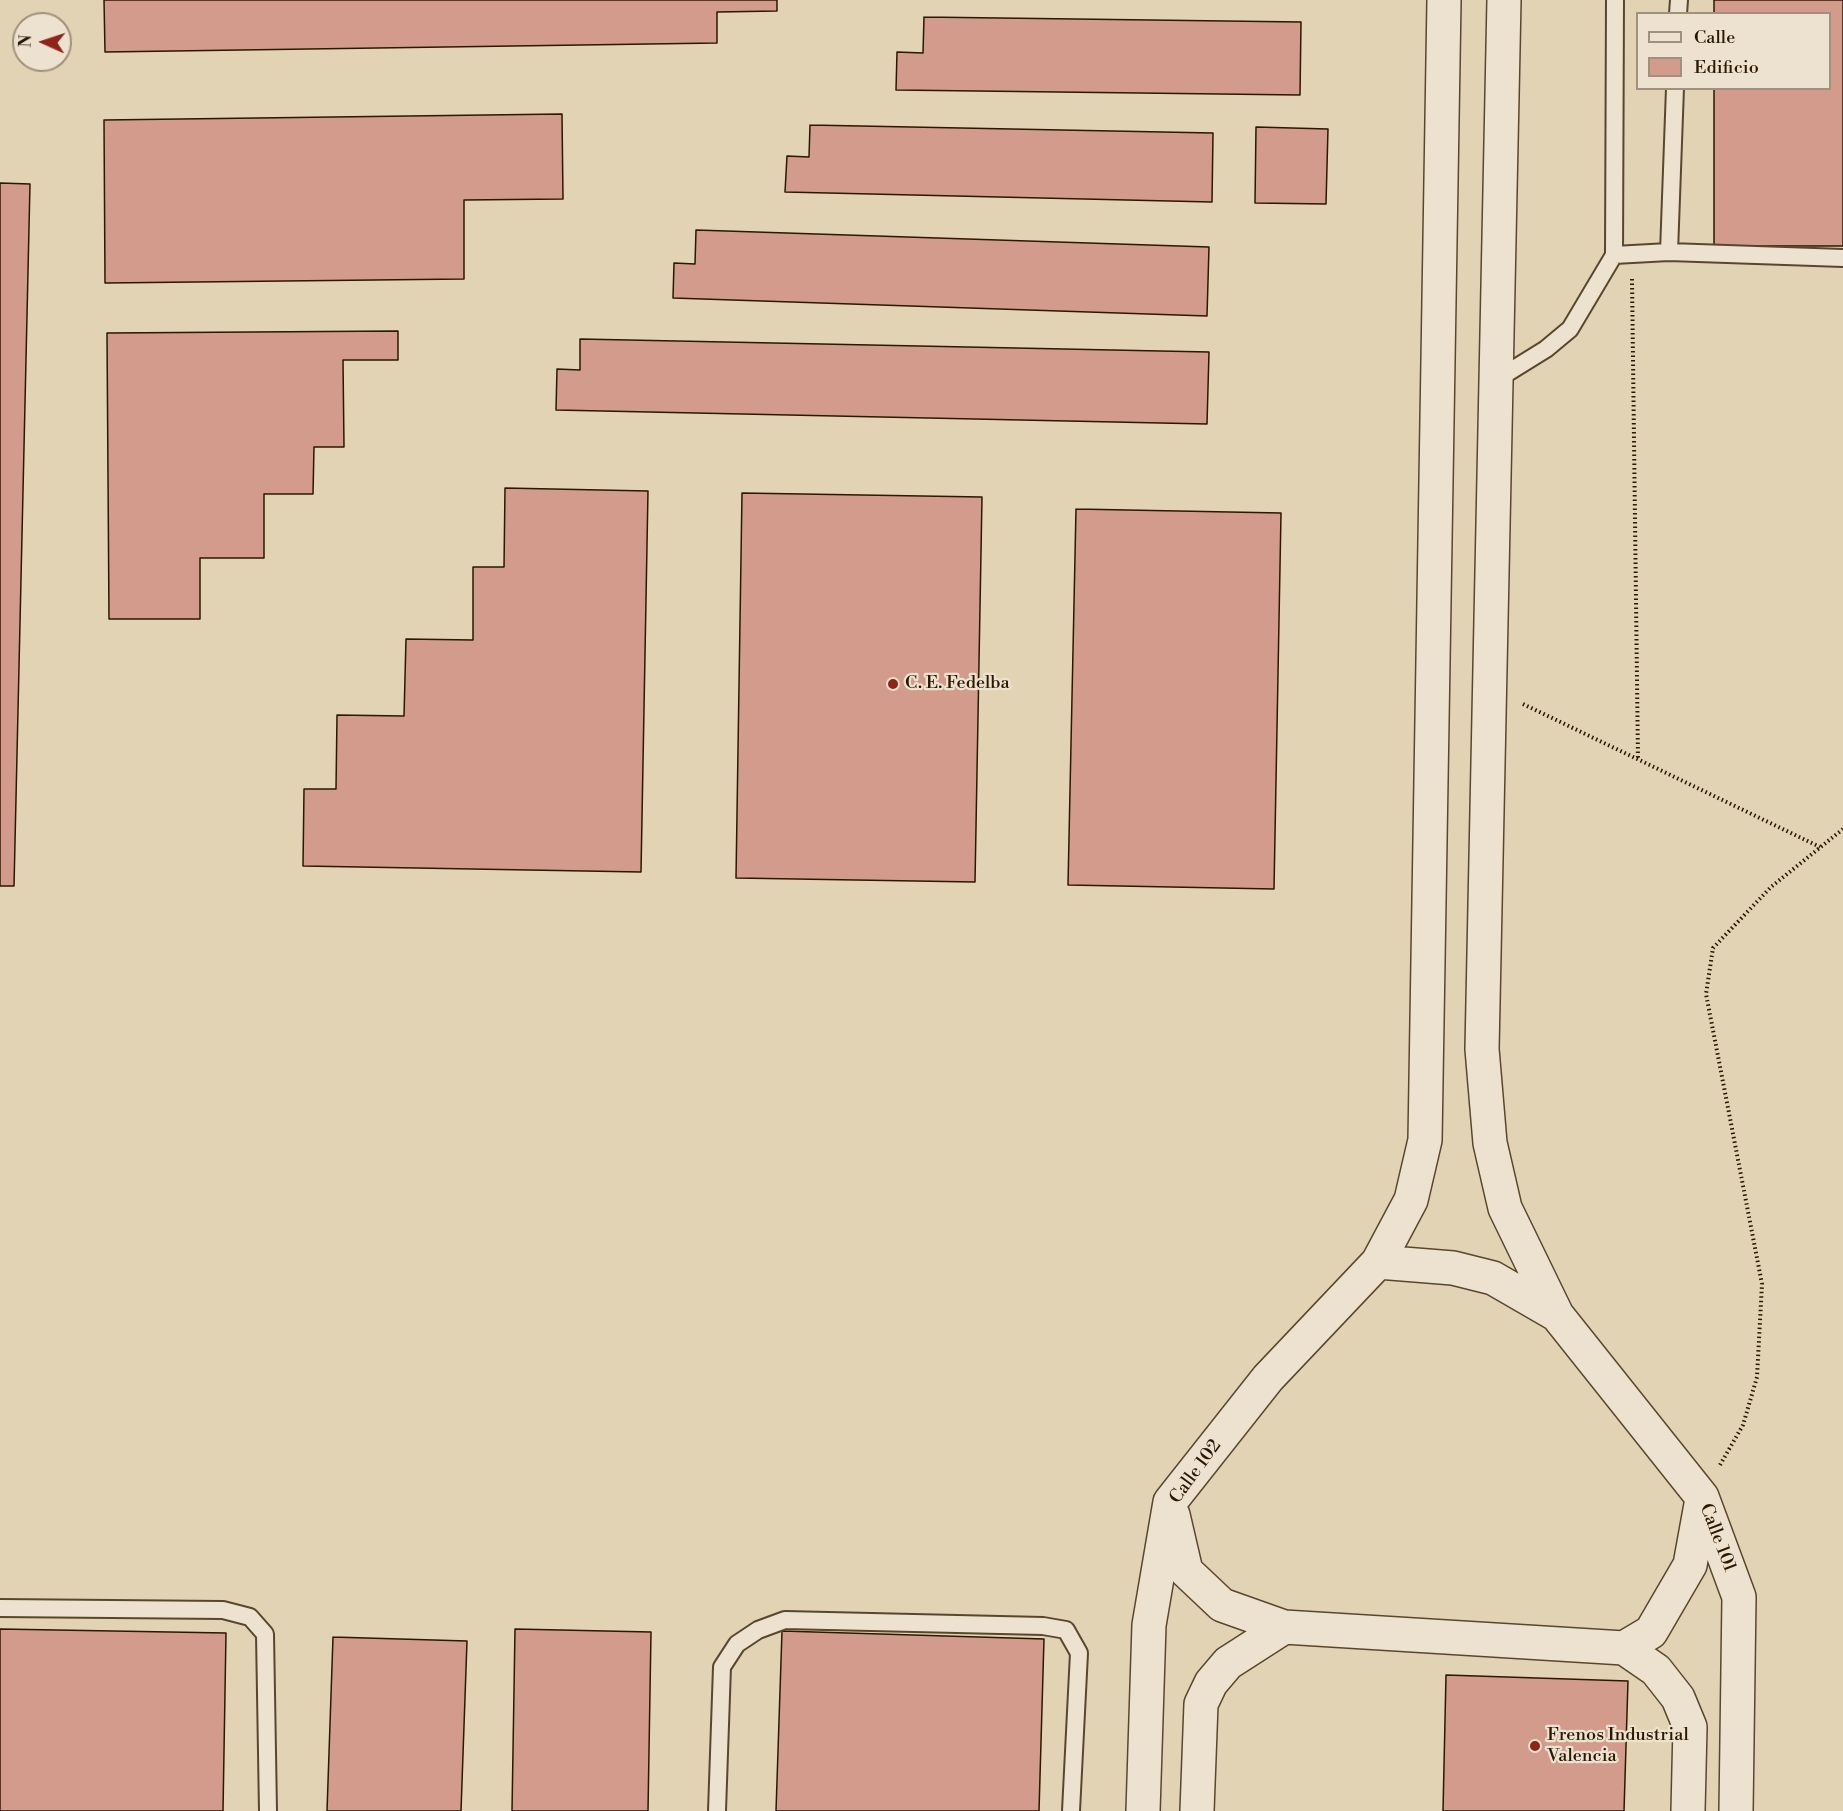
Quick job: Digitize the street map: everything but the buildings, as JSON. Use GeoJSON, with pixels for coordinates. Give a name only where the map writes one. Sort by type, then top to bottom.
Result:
{"type":"FeatureCollection","features":[{"type":"Feature","properties":{"kind":"street","name":"Calle 102"},"geometry":{"type":"LineString","coordinates":[[1143,1811],[1149,1625],[1170,1502],[1268,1378],[1378,1262],[1411,1200],[1425,1140],[1443,0]]}},
{"type":"Feature","properties":{"kind":"street"},"geometry":{"type":"LineString","coordinates":[[1504,0],[1482,1049],[1490,1143],[1505,1208],[1557,1315]]}},
{"type":"Feature","properties":{"kind":"street"},"geometry":{"type":"LineString","coordinates":[[1378,1262],[1453,1268],[1493,1278],[1557,1315]]}},
{"type":"Feature","properties":{"kind":"street","name":"Calle 101"},"geometry":{"type":"LineString","coordinates":[[1557,1315],[1702,1497],[1739,1597],[1736,1811]]}},
{"type":"Feature","properties":{"kind":"street"},"geometry":{"type":"LineString","coordinates":[[1624,1647],[1651,1632],[1690,1565],[1702,1497]]}},
{"type":"Feature","properties":{"kind":"street"},"geometry":{"type":"LineString","coordinates":[[1170,1502],[1186,1571],[1222,1605],[1284,1627],[1624,1647],[1656,1670],[1678,1698],[1690,1727],[1688,1811]]}},
{"type":"Feature","properties":{"kind":"street"},"geometry":{"type":"LineString","coordinates":[[1197,1811],[1201,1704],[1211,1683],[1228,1662],[1284,1627]]}},
{"type":"Feature","properties":{"kind":"lane"},"geometry":{"type":"LineString","coordinates":[[1496,380],[1546,349],[1570,329],[1614,255],[1615,0]]}},
{"type":"Feature","properties":{"kind":"lane"},"geometry":{"type":"LineString","coordinates":[[1669,252],[1675,90]]}},
{"type":"Feature","properties":{"kind":"lane"},"geometry":{"type":"LineString","coordinates":[[1614,255],[1669,252],[1843,258]]}},
{"type":"Feature","properties":{"kind":"lane"},"geometry":{"type":"LineString","coordinates":[[0,1608],[223,1610],[250,1617],[266,1634],[268,1811]]}},
{"type":"Feature","properties":{"kind":"lane"},"geometry":{"type":"LineString","coordinates":[[717,1811],[722,1667],[737,1644],[758,1630],[785,1620],[1043,1626],[1066,1630],[1078,1653],[1071,1811]]}},
{"type":"Feature","properties":{"kind":"path"},"geometry":{"type":"LineString","coordinates":[[1632,254],[1638,760]]}},
{"type":"Feature","properties":{"kind":"path"},"geometry":{"type":"LineString","coordinates":[[1490,688],[1820,847]]}},
{"type":"Feature","properties":{"kind":"path"},"geometry":{"type":"LineString","coordinates":[[1702,1497],[1743,1425],[1757,1377],[1762,1284],[1706,994],[1713,948],[1771,887],[1843,828]]}},
{"type":"Feature","properties":{"kind":"place","name":"C. E. Fedelba"},"geometry":{"type":"Point","coordinates":[893,684]}},
{"type":"Feature","properties":{"kind":"place","name":"Frenos Industrial Valencia"},"geometry":{"type":"Point","coordinates":[1535,1746]}}]}
